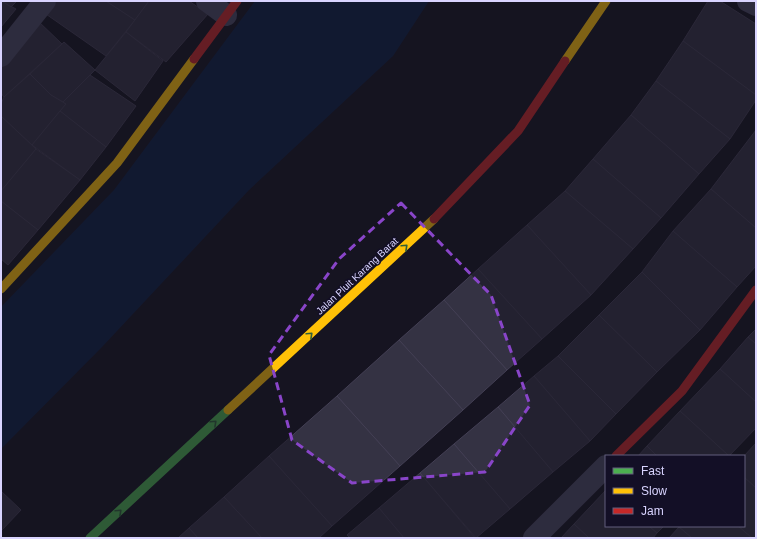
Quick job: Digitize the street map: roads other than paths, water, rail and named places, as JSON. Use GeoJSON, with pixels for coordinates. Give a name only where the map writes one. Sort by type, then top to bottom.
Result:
{"type":"FeatureCollection","features":[{"type":"Feature","properties":{"kind":"street"},"geometry":{"type":"LineString","coordinates":[[1,56],[45,1]]}},
{"type":"Feature","properties":{"kind":"street"},"geometry":{"type":"LineString","coordinates":[[4,280],[117,163],[231,8],[207,1]]}},
{"type":"Feature","properties":{"kind":"street","name":"Jalan Pluit Karang Barat"},"geometry":{"type":"LineString","coordinates":[[90,538],[429,224],[518,131],[606,1]]}},
{"type":"Feature","properties":{"kind":"street"},"geometry":{"type":"LineString","coordinates":[[748,1],[756,5]]}},
{"type":"Feature","properties":{"kind":"street"},"geometry":{"type":"LineString","coordinates":[[617,455],[682,391],[756,290]]}},
{"type":"Feature","properties":{"kind":"street"},"geometry":{"type":"LineString","coordinates":[[534,538],[605,467]]}},
{"type":"Feature","properties":{"kind":"water"},"geometry":{"type":"Polygon","coordinates":[[[255,1],[429,1],[393,56],[249,190],[102,347],[1,449],[1,307],[114,190],[255,1]]]}}]}
